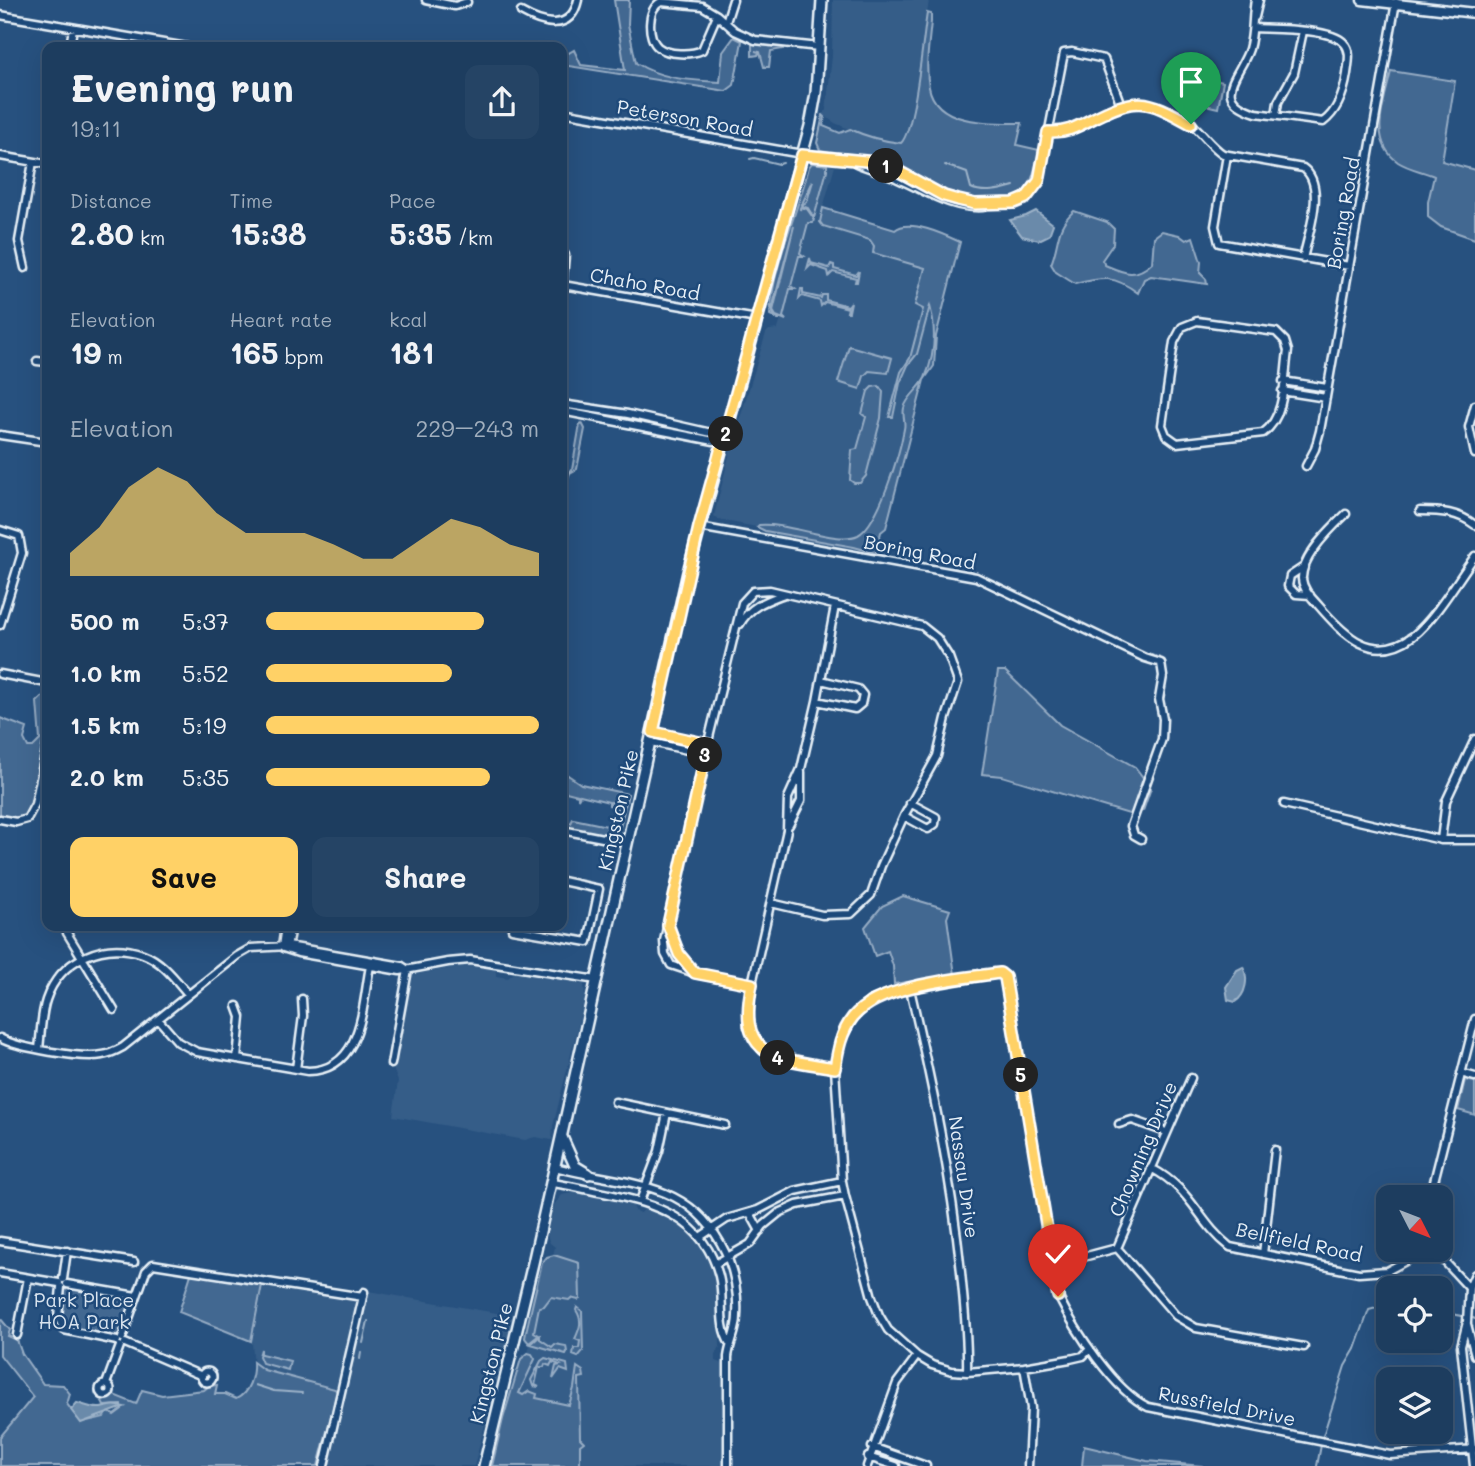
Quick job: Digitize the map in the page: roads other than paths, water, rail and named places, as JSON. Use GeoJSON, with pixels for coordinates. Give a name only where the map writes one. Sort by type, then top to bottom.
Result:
{"type":"FeatureCollection","features":[{"type":"Feature","properties":{"kind":"main road","name":"Kingston Pike"},"geometry":{"type":"LineString","coordinates":[[484,1466],[555,1167],[699,527],[802,155],[816,93],[822,0]]}},
{"type":"Feature","properties":{"kind":"main road"},"geometry":{"type":"LineString","coordinates":[[562,1136],[572,1162],[588,1174]]}},
{"type":"Feature","properties":{"kind":"street"},"geometry":{"type":"LineString","coordinates":[[426,0],[455,6],[467,2]]}},
{"type":"Feature","properties":{"kind":"street"},"geometry":{"type":"LineString","coordinates":[[521,12],[536,20],[554,23],[566,20],[574,13],[578,0]]}},
{"type":"Feature","properties":{"kind":"street"},"geometry":{"type":"LineString","coordinates":[[726,22],[733,0]]}},
{"type":"Feature","properties":{"kind":"street"},"geometry":{"type":"LineString","coordinates":[[1362,0],[1410,3],[1475,13]]}},
{"type":"Feature","properties":{"kind":"street"},"geometry":{"type":"LineString","coordinates":[[1254,28],[1334,36],[1344,43],[1349,53],[1346,80],[1335,113],[1324,122],[1245,110],[1235,101],[1231,93],[1231,83],[1249,50],[1257,1]]}},
{"type":"Feature","properties":{"kind":"street"},"geometry":{"type":"LineString","coordinates":[[717,15],[699,52],[692,54],[667,50],[653,41],[651,12],[655,5],[662,2],[702,6],[717,15],[726,22],[735,32],[755,40],[819,47]]}},
{"type":"Feature","properties":{"kind":"street","name":"Boring Road"},"geometry":{"type":"LineString","coordinates":[[1306,466],[1315,449],[1326,398],[1396,2]]}},
{"type":"Feature","properties":{"kind":"street"},"geometry":{"type":"LineString","coordinates":[[0,15],[157,42]]}},
{"type":"Feature","properties":{"kind":"street"},"geometry":{"type":"LineString","coordinates":[[71,42],[73,28]]}},
{"type":"Feature","properties":{"kind":"street"},"geometry":{"type":"LineString","coordinates":[[1276,116],[1278,102],[1294,73],[1303,31]]}},
{"type":"Feature","properties":{"kind":"street"},"geometry":{"type":"LineString","coordinates":[[1121,105],[1104,59],[1066,52],[1061,61],[1048,132],[1065,132],[1121,105],[1140,103],[1158,107],[1191,124],[1212,147],[1227,155],[1298,166],[1312,176],[1316,192],[1304,259]]}},
{"type":"Feature","properties":{"kind":"street","name":"Peterson Road"},"geometry":{"type":"LineString","coordinates":[[567,113],[802,155],[876,162],[944,196],[982,205],[1014,203],[1026,198],[1039,181],[1048,132]]}},
{"type":"Feature","properties":{"kind":"street"},"geometry":{"type":"LineString","coordinates":[[1227,155],[1215,226],[1219,243],[1349,267]]}},
{"type":"Feature","properties":{"kind":"street"},"geometry":{"type":"LineString","coordinates":[[0,156],[42,163]]}},
{"type":"Feature","properties":{"kind":"street"},"geometry":{"type":"LineString","coordinates":[[25,268],[19,241],[33,162]]}},
{"type":"Feature","properties":{"kind":"street"},"geometry":{"type":"LineString","coordinates":[[981,217],[982,205]]}},
{"type":"Feature","properties":{"kind":"street","name":"Chaho Road"},"geometry":{"type":"LineString","coordinates":[[567,289],[757,319]]}},
{"type":"Feature","properties":{"kind":"street"},"geometry":{"type":"LineString","coordinates":[[1190,322],[1276,332],[1285,341],[1287,351],[1283,381],[1278,415],[1272,427],[1263,433],[1177,443],[1166,435],[1162,425],[1174,342],[1180,328],[1190,322]]}},
{"type":"Feature","properties":{"kind":"street"},"geometry":{"type":"LineString","coordinates":[[37,361],[42,362]]}},
{"type":"Feature","properties":{"kind":"street"},"geometry":{"type":"LineString","coordinates":[[1283,381],[1327,388]]}},
{"type":"Feature","properties":{"kind":"street"},"geometry":{"type":"LineString","coordinates":[[1282,391],[1326,398]]}},
{"type":"Feature","properties":{"kind":"street"},"geometry":{"type":"LineString","coordinates":[[567,405],[628,414],[716,434],[724,439]]}},
{"type":"Feature","properties":{"kind":"street"},"geometry":{"type":"LineString","coordinates":[[1475,405],[1469,427],[1475,454]]}},
{"type":"Feature","properties":{"kind":"street"},"geometry":{"type":"LineString","coordinates":[[567,412],[714,441],[724,439]]}},
{"type":"Feature","properties":{"kind":"street"},"geometry":{"type":"LineString","coordinates":[[0,435],[42,441]]}},
{"type":"Feature","properties":{"kind":"street"},"geometry":{"type":"LineString","coordinates":[[1420,511],[1443,511],[1468,519],[1475,525]]}},
{"type":"Feature","properties":{"kind":"street"},"geometry":{"type":"LineString","coordinates":[[1346,514],[1314,549],[1302,578],[1304,589],[1342,632],[1358,642],[1378,647],[1398,644],[1413,635],[1426,622],[1475,555]]}},
{"type":"Feature","properties":{"kind":"street","name":"Boring Road"},"geometry":{"type":"LineString","coordinates":[[699,527],[976,577],[1145,658],[1161,663],[1163,676],[1159,699],[1163,719],[1162,739],[1131,826],[1134,835],[1141,839]]}},
{"type":"Feature","properties":{"kind":"street"},"geometry":{"type":"LineString","coordinates":[[0,530],[19,536],[22,553],[0,625]]}},
{"type":"Feature","properties":{"kind":"street"},"geometry":{"type":"LineString","coordinates":[[1305,566],[1290,576],[1288,586],[1296,594],[1310,595]]}},
{"type":"Feature","properties":{"kind":"street"},"geometry":{"type":"LineString","coordinates":[[752,984],[695,973],[671,965],[665,954],[664,941],[742,603],[749,594],[759,589],[922,626],[937,638],[949,657],[958,682],[937,756],[910,803],[881,866],[871,895],[850,914],[822,915],[771,903]]}},
{"type":"Feature","properties":{"kind":"street"},"geometry":{"type":"LineString","coordinates":[[735,631],[745,615],[755,607],[786,594]]}},
{"type":"Feature","properties":{"kind":"street"},"geometry":{"type":"LineString","coordinates":[[835,607],[801,769],[788,798],[787,830],[752,984],[748,1027],[763,1051],[781,1059],[835,1068]]}},
{"type":"Feature","properties":{"kind":"street"},"geometry":{"type":"LineString","coordinates":[[0,674],[42,682]]}},
{"type":"Feature","properties":{"kind":"street"},"geometry":{"type":"LineString","coordinates":[[817,701],[855,709],[861,704],[863,695],[858,689],[821,680]]}},
{"type":"Feature","properties":{"kind":"street"},"geometry":{"type":"LineString","coordinates":[[653,732],[708,744]]}},
{"type":"Feature","properties":{"kind":"street"},"geometry":{"type":"LineString","coordinates":[[1441,840],[1446,800],[1475,739]]}},
{"type":"Feature","properties":{"kind":"street"},"geometry":{"type":"LineString","coordinates":[[651,743],[705,754]]}},
{"type":"Feature","properties":{"kind":"street"},"geometry":{"type":"LineString","coordinates":[[787,830],[801,801],[801,769]]}},
{"type":"Feature","properties":{"kind":"street"},"geometry":{"type":"LineString","coordinates":[[0,819],[16,822],[27,819],[35,804],[42,770]]}},
{"type":"Feature","properties":{"kind":"street"},"geometry":{"type":"LineString","coordinates":[[904,816],[928,829],[935,824],[936,817],[910,803]]}},
{"type":"Feature","properties":{"kind":"street"},"geometry":{"type":"LineString","coordinates":[[1284,804],[1441,840],[1475,840]]}},
{"type":"Feature","properties":{"kind":"street"},"geometry":{"type":"LineString","coordinates":[[567,831],[628,844]]}},
{"type":"Feature","properties":{"kind":"street"},"geometry":{"type":"LineString","coordinates":[[567,882],[599,889],[588,942]]}},
{"type":"Feature","properties":{"kind":"street"},"geometry":{"type":"LineString","coordinates":[[668,925],[679,954],[695,973]]}},
{"type":"Feature","properties":{"kind":"street"},"geometry":{"type":"LineString","coordinates":[[285,931],[285,948]]}},
{"type":"Feature","properties":{"kind":"street"},"geometry":{"type":"LineString","coordinates":[[285,948],[290,931]]}},
{"type":"Feature","properties":{"kind":"street"},"geometry":{"type":"LineString","coordinates":[[524,931],[605,944]]}},
{"type":"Feature","properties":{"kind":"street"},"geometry":{"type":"LineString","coordinates":[[67,933],[114,1010]]}},
{"type":"Feature","properties":{"kind":"street"},"geometry":{"type":"LineString","coordinates":[[0,1038],[12,1044],[39,1049],[100,1056],[122,1047],[237,956],[251,948],[285,948],[402,965],[408,970]]}},
{"type":"Feature","properties":{"kind":"street"},"geometry":{"type":"LineString","coordinates":[[285,948],[400,971],[470,960],[597,980]]}},
{"type":"Feature","properties":{"kind":"street"},"geometry":{"type":"LineString","coordinates":[[39,1049],[47,999],[66,968],[91,952],[106,949],[144,954],[163,966],[188,994]]}},
{"type":"Feature","properties":{"kind":"street"},"geometry":{"type":"LineString","coordinates":[[158,1019],[174,1038],[191,1050],[296,1069],[326,1069],[341,1060],[350,1050],[357,1033],[370,966]]}},
{"type":"Feature","properties":{"kind":"street"},"geometry":{"type":"LineString","coordinates":[[391,1064],[408,970]]}},
{"type":"Feature","properties":{"kind":"street","name":"Russfield Drive"},"geometry":{"type":"LineString","coordinates":[[911,989],[1000,973],[1005,977],[1058,1296],[1067,1315],[1090,1349],[1135,1401],[1147,1407],[1390,1455],[1474,1449]]}},
{"type":"Feature","properties":{"kind":"street"},"geometry":{"type":"LineString","coordinates":[[911,989],[870,1001],[853,1018],[840,1041],[835,1068],[842,1181],[879,1315],[888,1330],[917,1356],[932,1365],[952,1371],[1024,1367],[1083,1356],[1090,1349]]}},
{"type":"Feature","properties":{"kind":"street","name":"Nassau Drive"},"geometry":{"type":"LineString","coordinates":[[911,989],[935,1094],[950,1177],[968,1344],[967,1372]]}},
{"type":"Feature","properties":{"kind":"street"},"geometry":{"type":"LineString","coordinates":[[296,1069],[303,1016],[302,999]]}},
{"type":"Feature","properties":{"kind":"street"},"geometry":{"type":"LineString","coordinates":[[237,1006],[241,1017],[237,1059]]}},
{"type":"Feature","properties":{"kind":"street"},"geometry":{"type":"LineString","coordinates":[[1433,1185],[1475,1019]]}},
{"type":"Feature","properties":{"kind":"street"},"geometry":{"type":"LineString","coordinates":[[1461,1073],[1475,1077]]}},
{"type":"Feature","properties":{"kind":"street","name":"Chowning Drive"},"geometry":{"type":"LineString","coordinates":[[1117,1248],[1191,1078]]}},
{"type":"Feature","properties":{"kind":"street"},"geometry":{"type":"LineString","coordinates":[[615,1102],[725,1125]]}},
{"type":"Feature","properties":{"kind":"street"},"geometry":{"type":"LineString","coordinates":[[640,1201],[659,1151],[667,1113]]}},
{"type":"Feature","properties":{"kind":"street"},"geometry":{"type":"LineString","coordinates":[[1119,1124],[1132,1120],[1166,1132]]}},
{"type":"Feature","properties":{"kind":"street"},"geometry":{"type":"LineString","coordinates":[[1263,1254],[1275,1150]]}},
{"type":"Feature","properties":{"kind":"street"},"geometry":{"type":"LineString","coordinates":[[555,1167],[646,1187],[675,1198],[712,1228],[729,1257],[738,1303],[736,1328],[730,1344],[727,1466]]}},
{"type":"Feature","properties":{"kind":"street","name":"Bellfield Road"},"geometry":{"type":"LineString","coordinates":[[1151,1168],[1170,1178],[1185,1192],[1230,1247],[1359,1273],[1387,1271],[1404,1262]]}},
{"type":"Feature","properties":{"kind":"street"},"geometry":{"type":"LineString","coordinates":[[700,1237],[736,1215],[750,1213],[795,1191],[842,1181]]}},
{"type":"Feature","properties":{"kind":"street"},"geometry":{"type":"LineString","coordinates":[[551,1183],[640,1201],[669,1213],[700,1237],[715,1264],[722,1294],[723,1329],[730,1344]]}},
{"type":"Feature","properties":{"kind":"street"},"geometry":{"type":"LineString","coordinates":[[715,1264],[750,1244],[768,1221],[797,1205],[845,1196]]}},
{"type":"Feature","properties":{"kind":"street"},"geometry":{"type":"LineString","coordinates":[[750,1213],[760,1231]]}},
{"type":"Feature","properties":{"kind":"street"},"geometry":{"type":"LineString","coordinates":[[0,1241],[134,1262]]}},
{"type":"Feature","properties":{"kind":"street"},"geometry":{"type":"LineString","coordinates":[[1053,1265],[1117,1248],[1176,1316],[1196,1328],[1304,1347]]}},
{"type":"Feature","properties":{"kind":"street"},"geometry":{"type":"LineString","coordinates":[[67,1251],[58,1317],[64,1330],[121,1342],[202,1377]]}},
{"type":"Feature","properties":{"kind":"street"},"geometry":{"type":"LineString","coordinates":[[1445,1262],[1469,1288]]}},
{"type":"Feature","properties":{"kind":"street"},"geometry":{"type":"LineString","coordinates":[[106,1384],[136,1296],[148,1268],[156,1264],[363,1294],[324,1466]]}},
{"type":"Feature","properties":{"kind":"street"},"geometry":{"type":"LineString","coordinates":[[0,1273],[136,1296]]}},
{"type":"Feature","properties":{"kind":"street"},"geometry":{"type":"LineString","coordinates":[[1474,1466],[1461,1346],[1467,1322],[1469,1288],[1475,1274]]}},
{"type":"Feature","properties":{"kind":"street"},"geometry":{"type":"LineString","coordinates":[[17,1335],[28,1278]]}},
{"type":"Feature","properties":{"kind":"street"},"geometry":{"type":"LineString","coordinates":[[1467,1322],[1475,1355]]}},
{"type":"Feature","properties":{"kind":"street"},"geometry":{"type":"LineString","coordinates":[[867,1466],[868,1457],[897,1383],[917,1356]]}},
{"type":"Feature","properties":{"kind":"street"},"geometry":{"type":"LineString","coordinates":[[1024,1367],[1031,1408],[1028,1466]]}},
{"type":"Feature","properties":{"kind":"street"},"geometry":{"type":"LineString","coordinates":[[1466,1385],[1475,1385]]}},
{"type":"Feature","properties":{"kind":"street"},"geometry":{"type":"LineString","coordinates":[[872,1447],[926,1466]]}},
{"type":"Feature","properties":{"kind":"street"},"geometry":{"type":"LineString","coordinates":[[868,1457],[896,1466]]}},
{"type":"Feature","properties":{"kind":"waterway"},"geometry":{"type":"LineString","coordinates":[[750,159],[783,163]]}},
{"type":"Feature","properties":{"kind":"waterway"},"geometry":{"type":"LineString","coordinates":[[945,165],[967,173],[971,188],[976,190],[992,191],[1014,186]]}},
{"type":"Feature","properties":{"kind":"waterway"},"geometry":{"type":"LineString","coordinates":[[1323,1436],[1345,1366],[1355,1349],[1369,1310],[1376,1308]]}},
{"type":"Feature","properties":{"kind":"waterway"},"geometry":{"type":"LineString","coordinates":[[1453,1314],[1462,1316]]}},
{"type":"Feature","properties":{"kind":"waterway"},"geometry":{"type":"LineString","coordinates":[[363,1343],[368,1321]]}},
{"type":"Feature","properties":{"kind":"waterway"},"geometry":{"type":"LineString","coordinates":[[360,1359],[361,1352]]}},
{"type":"Feature","properties":{"kind":"waterway"},"geometry":{"type":"LineString","coordinates":[[255,1385],[274,1391],[302,1393]]}},
{"type":"Feature","properties":{"kind":"waterway"},"geometry":{"type":"LineString","coordinates":[[1317,1466],[1321,1445]]}},
{"type":"Feature","properties":{"kind":"park label","name":"Park Place HOA Park"},"geometry":{"type":"Point","coordinates":[84,1311]}}]}
